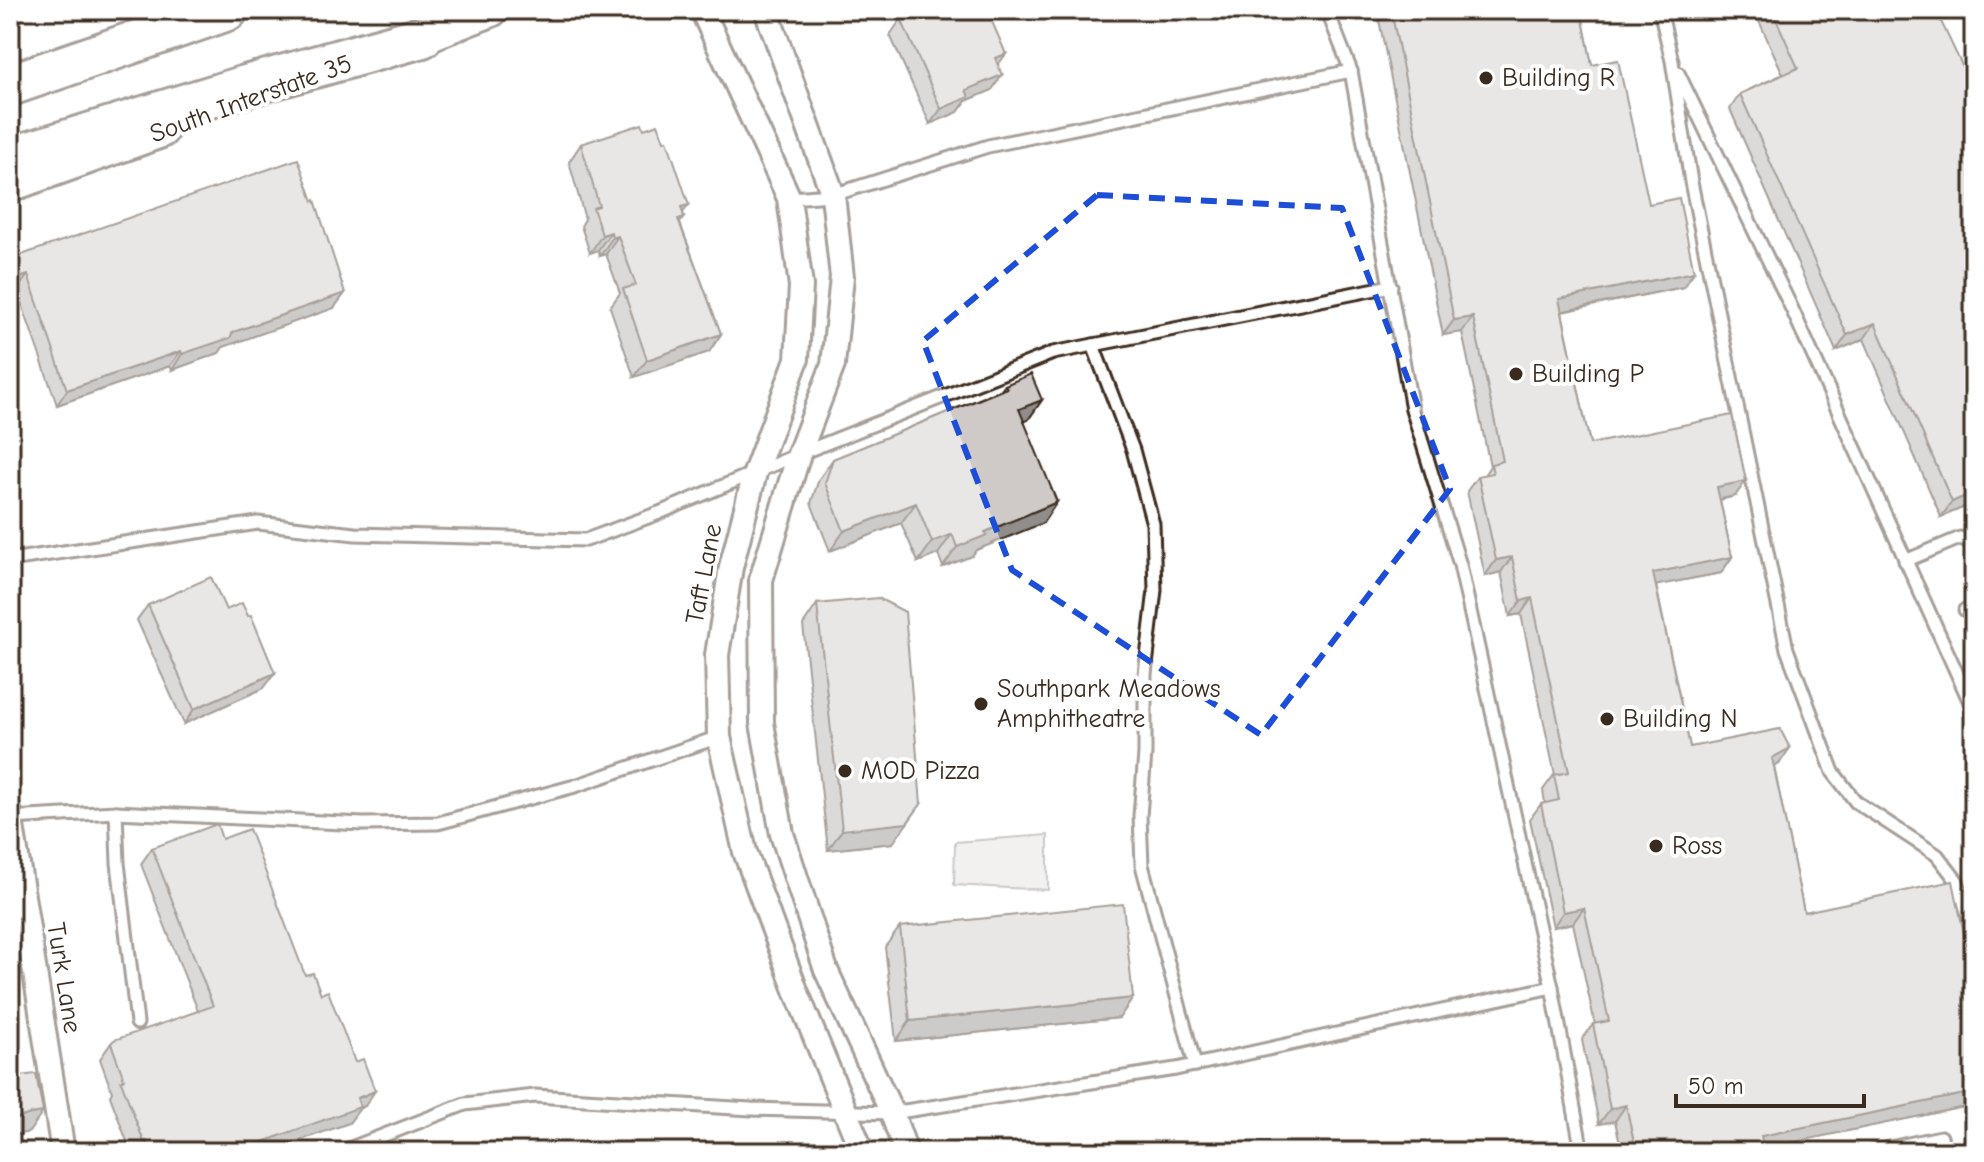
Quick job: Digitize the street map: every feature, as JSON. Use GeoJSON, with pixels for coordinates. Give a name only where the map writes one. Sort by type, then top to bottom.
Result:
{"type":"FeatureCollection","features":[{"type":"Feature","properties":{"kind":"highway"},"geometry":{"type":"LineString","coordinates":[[10,85],[227,10]]}},
{"type":"Feature","properties":{"kind":"highway"},"geometry":{"type":"LineString","coordinates":[[10,158],[246,86],[422,37]]}},
{"type":"Feature","properties":{"kind":"main road","name":"South Interstate 35"},"geometry":{"type":"LineString","coordinates":[[10,185],[491,10]]}},
{"type":"Feature","properties":{"kind":"street","name":"Taft Lane"},"geometry":{"type":"LineString","coordinates":[[702,10],[789,198],[801,286],[797,359],[755,473],[731,567],[717,655],[719,737],[745,852],[797,993],[862,1152]]}},
{"type":"Feature","properties":{"kind":"street"},"geometry":{"type":"LineString","coordinates":[[766,10],[833,195],[842,277],[833,365],[799,454],[761,580],[762,723],[782,834],[826,970],[892,1113],[906,1152]]}},
{"type":"Feature","properties":{"kind":"street","name":"Turk Lane"},"geometry":{"type":"LineString","coordinates":[[10,815],[63,1152]]}},
{"type":"Feature","properties":{"kind":"lane"},"geometry":{"type":"LineString","coordinates":[[1327,10],[1351,71],[1412,409],[1460,565],[1552,987],[1582,1152]]}},
{"type":"Feature","properties":{"kind":"lane"},"geometry":{"type":"LineString","coordinates":[[1660,10],[1672,61],[1691,182],[1787,649],[1833,772],[1856,802],[1937,855],[1957,881],[1974,933]]}},
{"type":"Feature","properties":{"kind":"lane"},"geometry":{"type":"LineString","coordinates":[[1970,10],[1974,20]]}},
{"type":"Feature","properties":{"kind":"lane"},"geometry":{"type":"LineString","coordinates":[[1672,61],[1792,309],[1974,711]]}},
{"type":"Feature","properties":{"kind":"lane"},"geometry":{"type":"LineString","coordinates":[[789,198],[833,195],[988,146],[1351,71]]}},
{"type":"Feature","properties":{"kind":"lane"},"geometry":{"type":"LineString","coordinates":[[10,560],[258,523],[355,534],[586,540],[1053,353],[1391,286]]}},
{"type":"Feature","properties":{"kind":"lane"},"geometry":{"type":"LineString","coordinates":[[1093,345],[1133,450],[1153,524],[1155,590],[1145,674],[1145,754],[1140,816],[1142,865],[1195,1065]]}},
{"type":"Feature","properties":{"kind":"lane"},"geometry":{"type":"LineString","coordinates":[[1905,561],[1960,538],[1974,543]]}},
{"type":"Feature","properties":{"kind":"lane"},"geometry":{"type":"LineString","coordinates":[[10,815],[116,812],[363,824],[438,823],[575,786],[719,737]]}},
{"type":"Feature","properties":{"kind":"lane"},"geometry":{"type":"LineString","coordinates":[[116,812],[118,863],[137,1023]]}},
{"type":"Feature","properties":{"kind":"lane"},"geometry":{"type":"LineString","coordinates":[[341,1152],[465,1104],[535,1096],[751,1109],[892,1113],[1195,1065],[1552,987]]}},
{"type":"Feature","properties":{"kind":"lane"},"geometry":{"type":"LineString","coordinates":[[1871,1152],[1941,1137],[1945,1152]]}},
{"type":"Feature","properties":{"kind":"highlighted area"},"geometry":{"type":"Polygon","coordinates":[[[1097,195],[1342,208],[1450,489],[1261,735],[1012,570],[923,341],[1097,195]]]}},
{"type":"Feature","properties":{"kind":"shaded area"},"geometry":{"type":"Polygon","coordinates":[[[1048,835],[1048,890],[954,885],[955,842],[1048,835]]]}},
{"type":"Feature","properties":{"kind":"building"},"geometry":{"type":"Polygon","coordinates":[[[923,10],[987,10],[1006,54],[995,58],[1002,75],[966,90],[969,97],[941,109],[901,19],[923,10]]]}},
{"type":"Feature","properties":{"kind":"building"},"geometry":{"type":"Polygon","coordinates":[[[1391,10],[1581,10],[1592,65],[1618,60],[1649,204],[1679,198],[1694,272],[1559,299],[1590,444],[1732,415],[1746,481],[1717,487],[1732,557],[1653,573],[1690,747],[1780,729],[1790,748],[1772,758],[1804,912],[1953,881],[1974,982],[1974,1092],[1761,1136],[1765,1152],[1636,1152],[1626,1105],[1610,1109],[1593,1024],[1609,1021],[1584,908],[1563,912],[1541,804],[1559,800],[1554,775],[1569,772],[1532,598],[1521,601],[1512,557],[1496,560],[1478,476],[1493,473],[1491,464],[1503,461],[1473,317],[1454,320],[1391,10]]]}},
{"type":"Feature","properties":{"kind":"building"},"geometry":{"type":"Polygon","coordinates":[[[1772,10],[1942,10],[1937,13],[1974,91],[1974,492],[1952,502],[1875,323],[1847,335],[1740,94],[1798,68],[1772,10]]]}},
{"type":"Feature","properties":{"kind":"building"},"geometry":{"type":"Polygon","coordinates":[[[642,124],[644,129],[658,124],[664,141],[667,140],[689,205],[681,207],[684,217],[678,219],[721,334],[647,360],[623,289],[636,285],[618,236],[612,238],[611,232],[602,235],[593,208],[599,206],[581,144],[642,124]]]}},
{"type":"Feature","properties":{"kind":"building"},"geometry":{"type":"Polygon","coordinates":[[[298,159],[315,200],[345,293],[233,332],[230,338],[182,354],[181,351],[67,390],[28,275],[10,281],[10,259],[298,159]]]}},
{"type":"Feature","properties":{"kind":"building"},"geometry":{"type":"Polygon","coordinates":[[[1031,374],[1042,400],[1019,409],[1057,502],[957,547],[952,534],[932,542],[916,503],[844,531],[825,483],[833,459],[1007,388],[1005,385],[1031,374]]]}},
{"type":"Feature","properties":{"kind":"building"},"geometry":{"type":"Polygon","coordinates":[[[211,577],[226,610],[242,603],[248,616],[251,615],[275,673],[194,709],[148,605],[211,577]]]}},
{"type":"Feature","properties":{"kind":"building"},"geometry":{"type":"Polygon","coordinates":[[[878,598],[905,612],[921,804],[907,823],[842,830],[817,604],[878,598]]]}},
{"type":"Feature","properties":{"kind":"building"},"geometry":{"type":"Polygon","coordinates":[[[217,824],[222,839],[249,829],[305,975],[313,973],[321,994],[328,991],[355,1062],[363,1059],[375,1091],[357,1098],[360,1107],[235,1152],[150,1152],[121,1081],[124,1079],[111,1043],[213,1006],[152,848],[217,824]]]}},
{"type":"Feature","properties":{"kind":"building"},"geometry":{"type":"Polygon","coordinates":[[[1123,904],[1133,998],[910,1021],[900,927],[1123,904]]]}},
{"type":"Feature","properties":{"kind":"building"},"geometry":{"type":"Polygon","coordinates":[[[36,1074],[43,1112],[10,1121],[10,1077],[36,1074]]]}},
{"type":"Feature","properties":{"kind":"place","name":"Building R"},"geometry":{"type":"Point","coordinates":[1486,78]}},
{"type":"Feature","properties":{"kind":"place","name":"Building P"},"geometry":{"type":"Point","coordinates":[1516,374]}},
{"type":"Feature","properties":{"kind":"place","name":"Southpark Meadows Amphitheatre"},"geometry":{"type":"Point","coordinates":[981,704]}},
{"type":"Feature","properties":{"kind":"place","name":"Building N"},"geometry":{"type":"Point","coordinates":[1607,719]}},
{"type":"Feature","properties":{"kind":"place","name":"MOD Pizza"},"geometry":{"type":"Point","coordinates":[845,771]}},
{"type":"Feature","properties":{"kind":"place","name":"Ross"},"geometry":{"type":"Point","coordinates":[1656,846]}}]}
